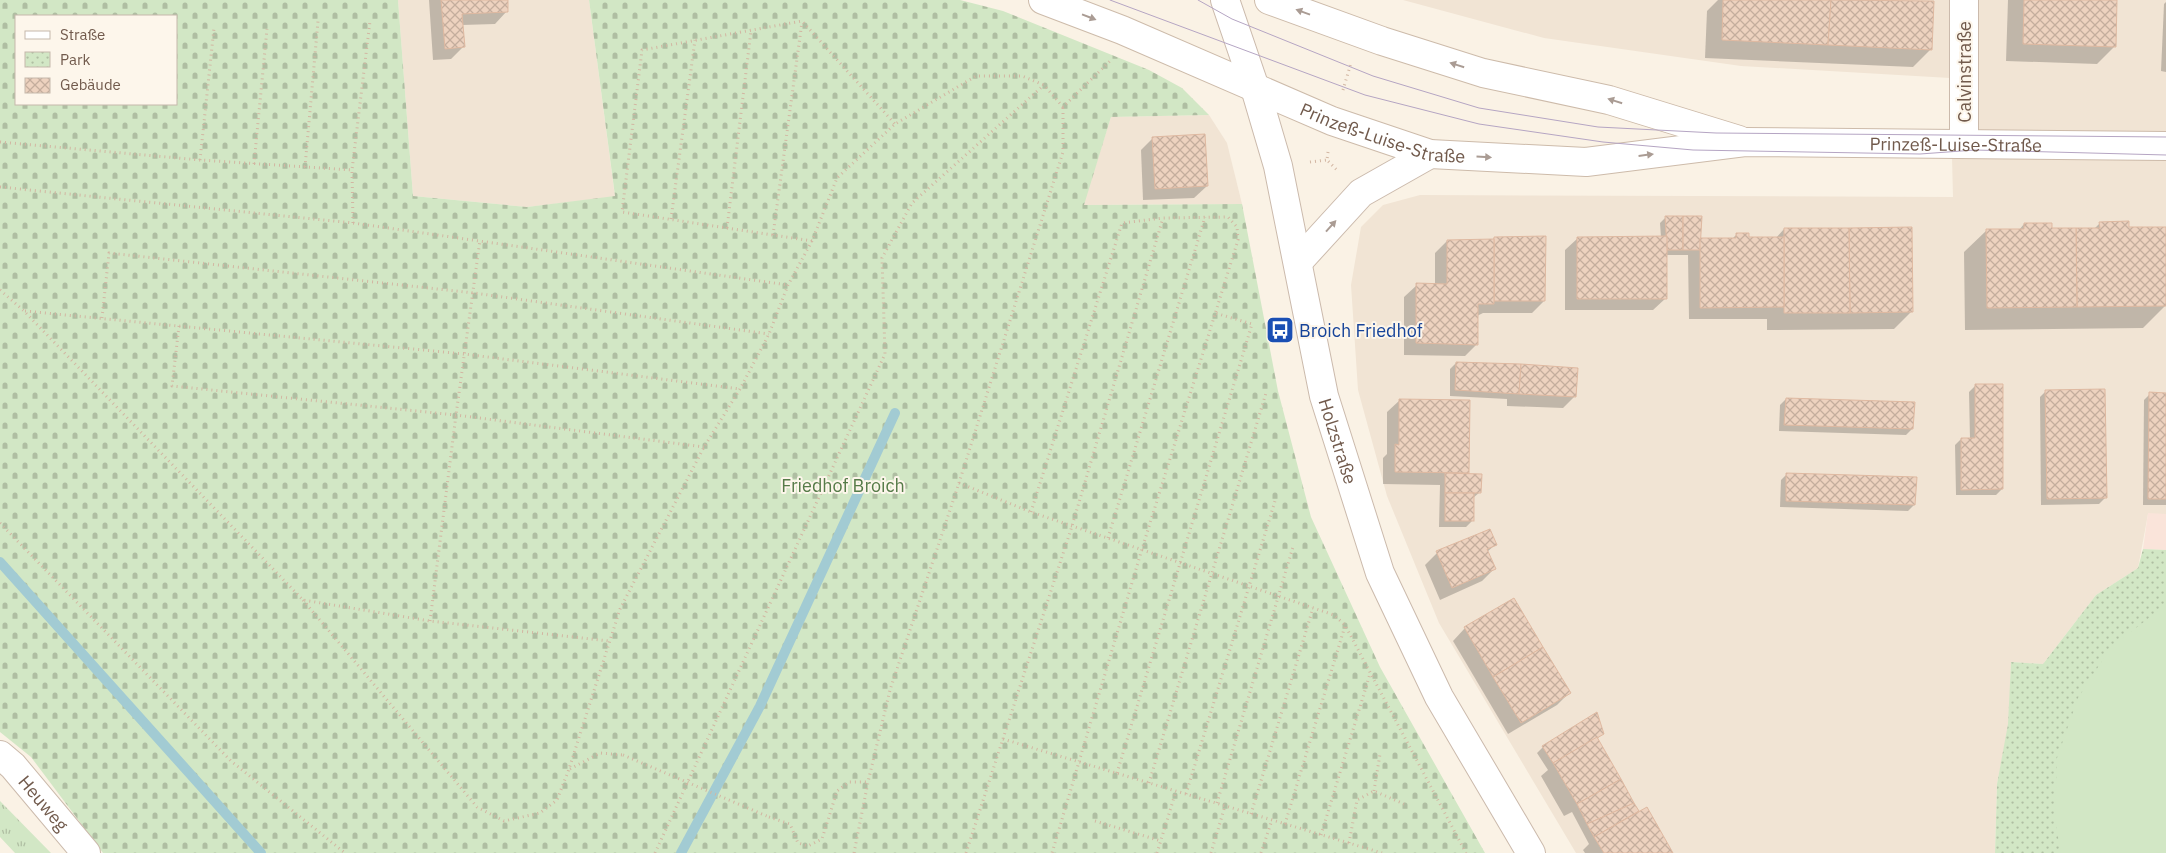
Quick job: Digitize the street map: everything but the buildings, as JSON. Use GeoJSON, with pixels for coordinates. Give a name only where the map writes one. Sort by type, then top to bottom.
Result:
{"type":"FeatureCollection","features":[{"type":"Feature","properties":{"kind":"main road","name":"Prinzeß-Luise-Straße"},"geometry":{"type":"LineString","coordinates":[[1043,0],[1122,30],[1332,121],[1430,154],[1586,162],[1745,142],[2166,146]]}},
{"type":"Feature","properties":{"kind":"main road","name":"Holzstraße"},"geometry":{"type":"LineString","coordinates":[[1225,0],[1255,88],[1278,166],[1324,396],[1380,573],[1439,697],[1531,853]]}},
{"type":"Feature","properties":{"kind":"main road","name":"Prinzeß-Luise-Straße"},"geometry":{"type":"LineString","coordinates":[[1269,0],[1382,41],[1483,73],[1609,100],[1745,142]]}},
{"type":"Feature","properties":{"kind":"main road","name":"Calvinstraße"},"geometry":{"type":"LineString","coordinates":[[1964,0],[1964,143]]}},
{"type":"Feature","properties":{"kind":"main road"},"geometry":{"type":"LineString","coordinates":[[1298,262],[1361,193],[1430,154]]}},
{"type":"Feature","properties":{"kind":"main road","name":"Heuweg"},"geometry":{"type":"LineString","coordinates":[[0,755],[13,766],[86,853]]}},
{"type":"Feature","properties":{"kind":"path"},"geometry":{"type":"LineString","coordinates":[[306,167],[318,21]]}},
{"type":"Feature","properties":{"kind":"path"},"geometry":{"type":"LineString","coordinates":[[353,223],[352,170],[370,21]]}},
{"type":"Feature","properties":{"kind":"path"},"geometry":{"type":"LineString","coordinates":[[802,21],[642,50],[622,212],[812,241]]}},
{"type":"Feature","properties":{"kind":"path"},"geometry":{"type":"LineString","coordinates":[[802,21],[895,124]]}},
{"type":"Feature","properties":{"kind":"path"},"geometry":{"type":"LineString","coordinates":[[773,235],[802,21]]}},
{"type":"Feature","properties":{"kind":"path"},"geometry":{"type":"LineString","coordinates":[[200,160],[214,28]]}},
{"type":"Feature","properties":{"kind":"path"},"geometry":{"type":"LineString","coordinates":[[254,164],[267,29]]}},
{"type":"Feature","properties":{"kind":"path"},"geometry":{"type":"LineString","coordinates":[[1063,107],[1116,55],[1122,30]]}},
{"type":"Feature","properties":{"kind":"path"},"geometry":{"type":"LineString","coordinates":[[726,228],[751,31]]}},
{"type":"Feature","properties":{"kind":"path"},"geometry":{"type":"LineString","coordinates":[[671,219],[695,40]]}},
{"type":"Feature","properties":{"kind":"path"},"geometry":{"type":"LineString","coordinates":[[0,290],[24,311],[303,600],[477,807],[504,821],[540,813],[557,800],[570,769],[620,609],[704,447],[740,389],[769,334],[788,285],[812,241],[837,178],[895,124],[976,76],[1022,76],[1044,85],[1063,107],[1063,152],[959,483],[890,690],[868,782],[854,853]]}},
{"type":"Feature","properties":{"kind":"path"},"geometry":{"type":"LineString","coordinates":[[655,853],[886,354],[882,258],[912,203],[1044,85]]}},
{"type":"Feature","properties":{"kind":"path"},"geometry":{"type":"LineString","coordinates":[[0,142],[200,160],[352,170]]}},
{"type":"Feature","properties":{"kind":"path"},"geometry":{"type":"LineString","coordinates":[[0,187],[353,223],[788,285]]}},
{"type":"Feature","properties":{"kind":"path"},"geometry":{"type":"LineString","coordinates":[[1108,538],[1205,217]]}},
{"type":"Feature","properties":{"kind":"path"},"geometry":{"type":"LineString","coordinates":[[1031,512],[1122,223],[1162,218],[1228,217],[1237,227],[1238,240],[1142,549],[1052,853]]}},
{"type":"Feature","properties":{"kind":"path"},"geometry":{"type":"LineString","coordinates":[[966,853],[1072,526],[1162,218]]}},
{"type":"Feature","properties":{"kind":"path"},"geometry":{"type":"LineString","coordinates":[[430,621],[480,240]]}},
{"type":"Feature","properties":{"kind":"path"},"geometry":{"type":"LineString","coordinates":[[102,318],[109,253],[474,293],[769,334]]}},
{"type":"Feature","properties":{"kind":"path"},"geometry":{"type":"LineString","coordinates":[[24,311],[464,354],[740,389]]}},
{"type":"Feature","properties":{"kind":"path"},"geometry":{"type":"LineString","coordinates":[[1117,773],[1252,324],[1216,313]]}},
{"type":"Feature","properties":{"kind":"path"},"geometry":{"type":"LineString","coordinates":[[179,326],[172,386],[456,415],[704,447]]}},
{"type":"Feature","properties":{"kind":"path"},"geometry":{"type":"LineString","coordinates":[[1149,783],[1266,393]]}},
{"type":"Feature","properties":{"kind":"path"},"geometry":{"type":"LineString","coordinates":[[959,483],[1031,512],[1334,615],[1345,625],[1466,853]]}},
{"type":"Feature","properties":{"kind":"path"},"geometry":{"type":"LineString","coordinates":[[1186,794],[1275,501]]}},
{"type":"Feature","properties":{"kind":"path"},"geometry":{"type":"LineString","coordinates":[[0,524],[231,761],[345,853]]}},
{"type":"Feature","properties":{"kind":"path"},"geometry":{"type":"LineString","coordinates":[[1216,803],[1293,547]]}},
{"type":"Feature","properties":{"kind":"path"},"geometry":{"type":"LineString","coordinates":[[303,600],[430,621],[609,641]]}},
{"type":"Feature","properties":{"kind":"path"},"geometry":{"type":"LineString","coordinates":[[1251,814],[1313,608]]}},
{"type":"Feature","properties":{"kind":"path"},"geometry":{"type":"LineString","coordinates":[[1285,824],[1345,625]]}},
{"type":"Feature","properties":{"kind":"path"},"geometry":{"type":"LineString","coordinates":[[1321,835],[1370,673]]}},
{"type":"Feature","properties":{"kind":"path"},"geometry":{"type":"LineString","coordinates":[[1003,739],[1382,853]]}},
{"type":"Feature","properties":{"kind":"path"},"geometry":{"type":"LineString","coordinates":[[570,769],[600,753],[623,755],[769,817],[790,824],[798,843],[808,846],[822,838],[837,791],[849,782],[868,782]]}},
{"type":"Feature","properties":{"kind":"path"},"geometry":{"type":"LineString","coordinates":[[1374,791],[1380,754]]}},
{"type":"Feature","properties":{"kind":"path"},"geometry":{"type":"LineString","coordinates":[[1157,853],[1176,791]]}},
{"type":"Feature","properties":{"kind":"path"},"geometry":{"type":"LineString","coordinates":[[1349,843],[1357,800],[1374,791]]}},
{"type":"Feature","properties":{"kind":"path"},"geometry":{"type":"LineString","coordinates":[[1374,791],[1404,804]]}},
{"type":"Feature","properties":{"kind":"path"},"geometry":{"type":"LineString","coordinates":[[1211,853],[1225,806]]}},
{"type":"Feature","properties":{"kind":"path"},"geometry":{"type":"LineString","coordinates":[[1261,853],[1272,820]]}},
{"type":"Feature","properties":{"kind":"path"},"geometry":{"type":"LineString","coordinates":[[1095,821],[1161,840]]}},
{"type":"Feature","properties":{"kind":"shaded area"},"geometry":{"type":"Polygon","coordinates":[[[398,0],[589,0],[615,197],[527,207],[413,196],[398,0]]]}},
{"type":"Feature","properties":{"kind":"shaded area"},"geometry":{"type":"Polygon","coordinates":[[[1403,0],[2166,0],[2166,514],[2148,514],[2138,568],[2096,595],[2043,664],[2011,662],[2009,724],[1997,784],[1995,853],[1576,853],[1439,623],[1387,496],[1358,390],[1351,285],[1361,227],[1383,205],[1420,195],[1953,197],[1950,78],[1741,66],[1544,38],[1403,0]]]}},
{"type":"Feature","properties":{"kind":"shaded area"},"geometry":{"type":"Polygon","coordinates":[[[1209,115],[1227,143],[1242,204],[1083,205],[1111,117],[1209,115]]]}},
{"type":"Feature","properties":{"kind":"shaded area"},"geometry":{"type":"Polygon","coordinates":[[[2148,513],[2166,514],[2166,550],[2143,549],[2148,513]]]}},
{"type":"Feature","properties":{"kind":"green space","name":"Friedhof Broich"},"geometry":{"type":"Polygon","coordinates":[[[0,0],[398,0],[413,196],[527,207],[615,196],[589,0],[960,0],[1003,11],[1149,70],[1182,88],[1209,115],[1111,117],[1084,205],[1242,204],[1278,391],[1311,517],[1380,667],[1485,853],[103,853],[31,757],[0,732],[0,0]]]}},
{"type":"Feature","properties":{"kind":"green space"},"geometry":{"type":"Polygon","coordinates":[[[2143,549],[2166,550],[2166,853],[1995,853],[1997,784],[2008,724],[2011,662],[2043,664],[2096,595],[2138,568],[2143,549]]]}},
{"type":"Feature","properties":{"kind":"green space"},"geometry":{"type":"Polygon","coordinates":[[[2166,605],[2166,853],[2061,853],[2055,820],[2057,758],[2078,698],[2111,647],[2166,605]]]}},
{"type":"Feature","properties":{"kind":"green space"},"geometry":{"type":"Polygon","coordinates":[[[0,801],[51,853],[15,853],[0,837],[0,801]]]}},
{"type":"Feature","properties":{"kind":"waterway"},"geometry":{"type":"LineString","coordinates":[[681,853],[760,706],[895,413]]}},
{"type":"Feature","properties":{"kind":"waterway"},"geometry":{"type":"LineString","coordinates":[[0,562],[261,853]]}},
{"type":"Feature","properties":{"kind":"tram line"},"geometry":{"type":"LineString","coordinates":[[1110,0],[1365,95],[1479,124],[1603,142],[1693,150],[1920,154],[1975,150],[2166,155]]}},
{"type":"Feature","properties":{"kind":"tram line"},"geometry":{"type":"LineString","coordinates":[[1198,0],[1232,19],[1373,76],[1479,108],[1598,127],[1716,133],[2166,137]]}},
{"type":"Feature","properties":{"kind":"place","name":"Broich Friedhof"},"geometry":{"type":"Point","coordinates":[1280,330]}}]}
